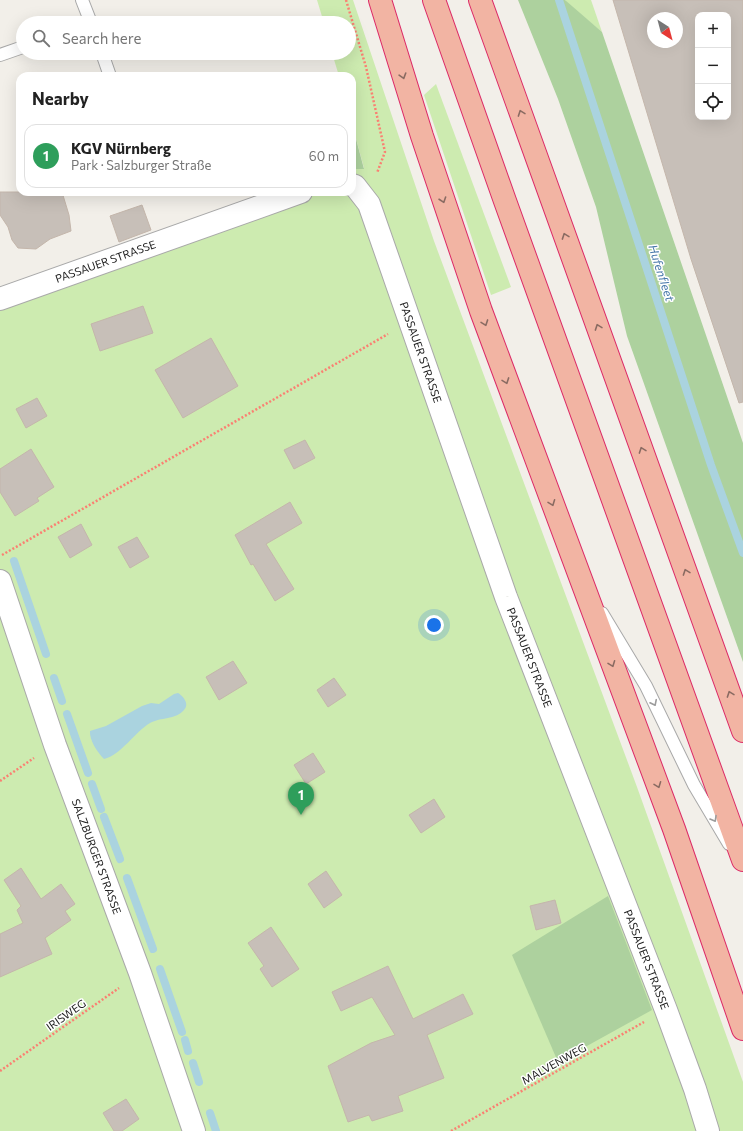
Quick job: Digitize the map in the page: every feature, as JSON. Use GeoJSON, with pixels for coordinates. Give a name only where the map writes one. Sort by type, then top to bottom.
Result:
{"type":"FeatureCollection","features":[{"type":"Feature","properties":{"kind":"highway"},"geometry":{"type":"LineString","coordinates":[[380,0],[422,136],[481,311],[674,829],[743,1029]]}},
{"type":"Feature","properties":{"kind":"highway"},"geometry":{"type":"LineString","coordinates":[[434,0],[743,860]]}},
{"type":"Feature","properties":{"kind":"highway"},"geometry":{"type":"LineString","coordinates":[[480,0],[743,731]]}},
{"type":"Feature","properties":{"kind":"street","name":"PASSAUER STRASSE"},"geometry":{"type":"LineString","coordinates":[[356,188],[369,204],[506,597],[666,1010],[695,1088],[708,1131]]}},
{"type":"Feature","properties":{"kind":"street","name":"PASSAUER STRASSE"},"geometry":{"type":"LineString","coordinates":[[0,299],[290,196]]}},
{"type":"Feature","properties":{"kind":"street","name":"SALZBURGER STRASSE"},"geometry":{"type":"LineString","coordinates":[[0,581],[55,745],[140,973],[194,1131]]}},
{"type":"Feature","properties":{"kind":"lane"},"geometry":{"type":"LineString","coordinates":[[82,0],[88,16]]}},
{"type":"Feature","properties":{"kind":"lane"},"geometry":{"type":"LineString","coordinates":[[0,55],[16,49]]}},
{"type":"Feature","properties":{"kind":"lane"},"geometry":{"type":"LineString","coordinates":[[104,60],[109,72]]}},
{"type":"Feature","properties":{"kind":"lane"},"geometry":{"type":"LineString","coordinates":[[578,573],[646,686],[694,785],[743,869]]}},
{"type":"Feature","properties":{"kind":"path"},"geometry":{"type":"LineString","coordinates":[[346,0],[351,16]]}},
{"type":"Feature","properties":{"kind":"path"},"geometry":{"type":"LineString","coordinates":[[356,33],[366,66],[385,152],[377,173],[356,185]]}},
{"type":"Feature","properties":{"kind":"path"},"geometry":{"type":"LineString","coordinates":[[0,556],[377,340],[411,324]]}},
{"type":"Feature","properties":{"kind":"path"},"geometry":{"type":"LineString","coordinates":[[0,781],[55,745]]}},
{"type":"Feature","properties":{"kind":"path","name":"IRISWEG"},"geometry":{"type":"LineString","coordinates":[[0,1070],[140,973]]}},
{"type":"Feature","properties":{"kind":"path","name":"MALVENWEG"},"geometry":{"type":"LineString","coordinates":[[451,1131],[666,1010]]}},
{"type":"Feature","properties":{"kind":"green space"},"geometry":{"type":"Polygon","coordinates":[[[317,0],[353,0],[434,241],[637,787],[743,1082],[743,1131],[0,1131],[0,303],[267,196],[356,196],[356,169],[364,168],[356,139],[356,72],[338,72],[334,60],[356,60],[356,16],[322,16],[317,0]]]}},
{"type":"Feature","properties":{"kind":"green space"},"geometry":{"type":"Polygon","coordinates":[[[518,0],[565,0],[602,32],[743,443],[743,662],[627,336],[596,207],[558,99],[518,0]]]}},
{"type":"Feature","properties":{"kind":"green space"},"geometry":{"type":"Polygon","coordinates":[[[565,0],[591,0],[602,32],[569,5],[565,0]]]}},
{"type":"Feature","properties":{"kind":"green space"},"geometry":{"type":"Polygon","coordinates":[[[436,84],[511,287],[491,295],[424,95],[436,84]]]}},
{"type":"Feature","properties":{"kind":"green space"},"geometry":{"type":"Polygon","coordinates":[[[356,139],[364,169],[356,169],[356,139]]]}},
{"type":"Feature","properties":{"kind":"green space"},"geometry":{"type":"Polygon","coordinates":[[[608,896],[652,1010],[558,1062],[512,955],[608,896]]]}},
{"type":"Feature","properties":{"kind":"water"},"geometry":{"type":"Polygon","coordinates":[[[178,693],[184,698],[186,703],[186,708],[180,713],[172,717],[150,723],[110,757],[104,759],[94,746],[90,731],[106,726],[142,706],[151,703],[159,704],[178,693]]]}},
{"type":"Feature","properties":{"kind":"building"},"geometry":{"type":"Polygon","coordinates":[[[613,0],[743,0],[743,402],[739,403],[691,259],[613,0]]]}},
{"type":"Feature","properties":{"kind":"building"},"geometry":{"type":"Polygon","coordinates":[[[0,192],[16,192],[16,196],[63,196],[69,215],[71,231],[50,239],[36,249],[18,248],[12,240],[8,227],[0,215],[0,192]]]}},
{"type":"Feature","properties":{"kind":"building"},"geometry":{"type":"Polygon","coordinates":[[[142,205],[151,230],[119,242],[110,216],[142,205]]]}},
{"type":"Feature","properties":{"kind":"building"},"geometry":{"type":"Polygon","coordinates":[[[143,306],[153,333],[100,351],[91,324],[143,306]]]}},
{"type":"Feature","properties":{"kind":"building"},"geometry":{"type":"Polygon","coordinates":[[[211,338],[238,386],[183,418],[155,370],[211,338]]]}},
{"type":"Feature","properties":{"kind":"building"},"geometry":{"type":"Polygon","coordinates":[[[37,398],[47,416],[26,428],[16,409],[37,398]]]}},
{"type":"Feature","properties":{"kind":"building"},"geometry":{"type":"Polygon","coordinates":[[[305,440],[315,458],[294,469],[284,450],[305,440]]]}},
{"type":"Feature","properties":{"kind":"building"},"geometry":{"type":"Polygon","coordinates":[[[31,449],[54,487],[37,498],[39,501],[15,516],[0,492],[0,469],[31,449]]]}},
{"type":"Feature","properties":{"kind":"building"},"geometry":{"type":"Polygon","coordinates":[[[290,502],[302,523],[266,544],[294,589],[275,601],[253,564],[251,565],[235,535],[290,502]]]}},
{"type":"Feature","properties":{"kind":"building"},"geometry":{"type":"Polygon","coordinates":[[[81,524],[92,545],[70,558],[58,537],[81,524]]]}},
{"type":"Feature","properties":{"kind":"building"},"geometry":{"type":"Polygon","coordinates":[[[137,537],[149,557],[130,568],[118,547],[137,537]]]}},
{"type":"Feature","properties":{"kind":"building"},"geometry":{"type":"Polygon","coordinates":[[[233,661],[247,683],[219,700],[206,677],[233,661]]]}},
{"type":"Feature","properties":{"kind":"building"},"geometry":{"type":"Polygon","coordinates":[[[334,678],[346,695],[328,707],[317,690],[334,678]]]}},
{"type":"Feature","properties":{"kind":"building"},"geometry":{"type":"Polygon","coordinates":[[[313,753],[325,772],[306,784],[294,765],[313,753]]]}},
{"type":"Feature","properties":{"kind":"building"},"geometry":{"type":"Polygon","coordinates":[[[434,799],[445,817],[421,833],[409,815],[434,799]]]}},
{"type":"Feature","properties":{"kind":"building"},"geometry":{"type":"Polygon","coordinates":[[[21,868],[41,899],[61,884],[75,904],[65,911],[71,920],[45,938],[52,954],[0,977],[0,934],[23,923],[17,910],[21,906],[4,880],[21,868]]]}},
{"type":"Feature","properties":{"kind":"building"},"geometry":{"type":"Polygon","coordinates":[[[326,871],[342,895],[324,908],[308,884],[326,871]]]}},
{"type":"Feature","properties":{"kind":"building"},"geometry":{"type":"Polygon","coordinates":[[[555,900],[561,923],[536,930],[530,906],[555,900]]]}},
{"type":"Feature","properties":{"kind":"building"},"geometry":{"type":"Polygon","coordinates":[[[271,927],[299,969],[272,987],[260,969],[264,966],[248,943],[271,927]]]}},
{"type":"Feature","properties":{"kind":"building"},"geometry":{"type":"Polygon","coordinates":[[[388,966],[413,1019],[463,994],[473,1014],[427,1035],[444,1078],[398,1096],[403,1111],[372,1121],[369,1115],[348,1122],[328,1066],[371,1043],[395,1035],[372,997],[341,1011],[332,992],[388,966]]]}},
{"type":"Feature","properties":{"kind":"building"},"geometry":{"type":"Polygon","coordinates":[[[126,1099],[139,1119],[122,1131],[114,1131],[103,1113],[126,1099]]]}},
{"type":"Feature","properties":{"kind":"waterway","name":"Hufenfleet"},"geometry":{"type":"LineString","coordinates":[[559,0],[711,465],[743,553]]}},
{"type":"Feature","properties":{"kind":"waterway"},"geometry":{"type":"LineString","coordinates":[[14,561],[46,654]]}},
{"type":"Feature","properties":{"kind":"waterway"},"geometry":{"type":"LineString","coordinates":[[54,678],[62,701]]}},
{"type":"Feature","properties":{"kind":"waterway"},"geometry":{"type":"LineString","coordinates":[[67,714],[88,773]]}},
{"type":"Feature","properties":{"kind":"waterway"},"geometry":{"type":"LineString","coordinates":[[92,784],[101,809]]}},
{"type":"Feature","properties":{"kind":"waterway"},"geometry":{"type":"LineString","coordinates":[[104,817],[120,859]]}},
{"type":"Feature","properties":{"kind":"waterway"},"geometry":{"type":"LineString","coordinates":[[127,878],[153,949]]}},
{"type":"Feature","properties":{"kind":"waterway"},"geometry":{"type":"LineString","coordinates":[[160,969],[182,1032]]}},
{"type":"Feature","properties":{"kind":"waterway"},"geometry":{"type":"LineString","coordinates":[[185,1040],[188,1051]]}},
{"type":"Feature","properties":{"kind":"waterway"},"geometry":{"type":"LineString","coordinates":[[193,1063],[199,1082]]}},
{"type":"Feature","properties":{"kind":"waterway"},"geometry":{"type":"LineString","coordinates":[[210,1113],[216,1131]]}},
{"type":"Feature","properties":{"kind":"place","name":"KGV Nürnberg"},"geometry":{"type":"Point","coordinates":[301,815]}}]}
